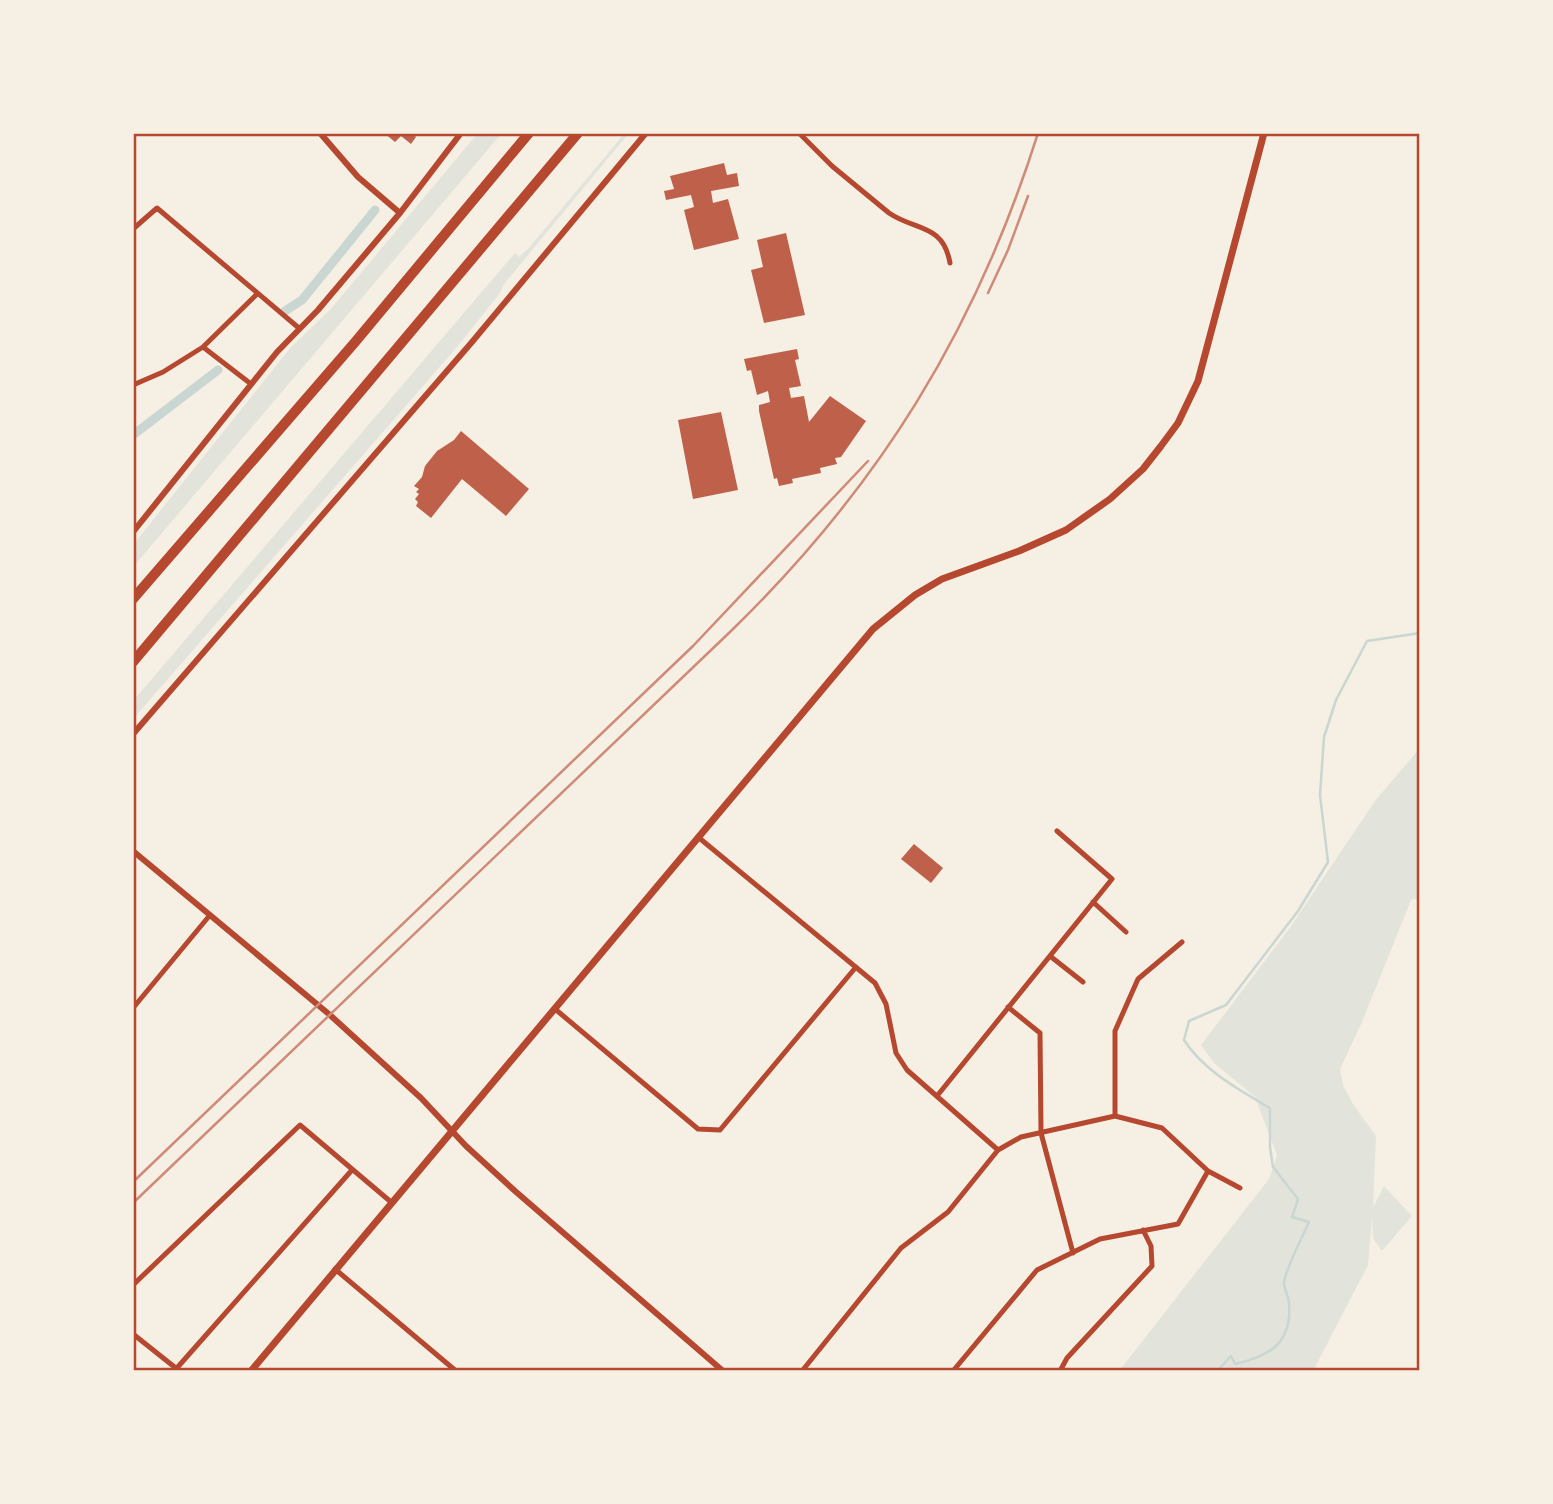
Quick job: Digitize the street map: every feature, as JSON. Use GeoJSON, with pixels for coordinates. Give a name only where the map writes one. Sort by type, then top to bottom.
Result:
{"type":"FeatureCollection","features":[{"type":"Feature","properties":{"kind":"highway"},"geometry":{"type":"LineString","coordinates":[[133,599],[356,341],[529,133]]}},
{"type":"Feature","properties":{"kind":"highway"},"geometry":{"type":"LineString","coordinates":[[133,662],[578,133]]}},
{"type":"Feature","properties":{"kind":"main road"},"geometry":{"type":"LineString","coordinates":[[251,1371],[861,642],[893,611],[942,579],[1019,551],[1066,530],[1110,499],[1143,469],[1178,423],[1198,381],[1264,133]]}},
{"type":"Feature","properties":{"kind":"street"},"geometry":{"type":"LineString","coordinates":[[320,133],[358,177],[400,213]]}},
{"type":"Feature","properties":{"kind":"street"},"geometry":{"type":"LineString","coordinates":[[133,532],[277,352],[318,310],[400,213],[461,133]]}},
{"type":"Feature","properties":{"kind":"street"},"geometry":{"type":"LineString","coordinates":[[133,734],[472,342],[646,133]]}},
{"type":"Feature","properties":{"kind":"street"},"geometry":{"type":"LineString","coordinates":[[799,133],[832,166],[889,212],[899,219],[924,227],[943,241],[950,263]]}},
{"type":"Feature","properties":{"kind":"street"},"geometry":{"type":"LineString","coordinates":[[133,229],[157,208],[300,329]]}},
{"type":"Feature","properties":{"kind":"street"},"geometry":{"type":"LineString","coordinates":[[133,385],[163,372],[203,347],[257,294]]}},
{"type":"Feature","properties":{"kind":"street"},"geometry":{"type":"LineString","coordinates":[[203,347],[251,384]]}},
{"type":"Feature","properties":{"kind":"street"},"geometry":{"type":"LineString","coordinates":[[937,1096],[1112,879],[1057,831]]}},
{"type":"Feature","properties":{"kind":"street"},"geometry":{"type":"LineString","coordinates":[[698,837],[875,984],[886,1004],[896,1053],[907,1070],[998,1150]]}},
{"type":"Feature","properties":{"kind":"street"},"geometry":{"type":"LineString","coordinates":[[133,851],[330,1015],[553,1225],[723,1371]]}},
{"type":"Feature","properties":{"kind":"street"},"geometry":{"type":"LineString","coordinates":[[1093,902],[1126,932]]}},
{"type":"Feature","properties":{"kind":"street"},"geometry":{"type":"LineString","coordinates":[[133,1008],[210,915]]}},
{"type":"Feature","properties":{"kind":"street"},"geometry":{"type":"LineString","coordinates":[[1115,1116],[1115,1031],[1138,979],[1182,942]]}},
{"type":"Feature","properties":{"kind":"street"},"geometry":{"type":"LineString","coordinates":[[1050,956],[1083,982]]}},
{"type":"Feature","properties":{"kind":"street"},"geometry":{"type":"LineString","coordinates":[[555,1009],[698,1129],[720,1130],[856,967]]}},
{"type":"Feature","properties":{"kind":"street"},"geometry":{"type":"LineString","coordinates":[[1008,1007],[1040,1033],[1041,1133],[1073,1252]]}},
{"type":"Feature","properties":{"kind":"street"},"geometry":{"type":"LineString","coordinates":[[802,1371],[901,1248],[948,1212],[998,1150],[1021,1137],[1115,1116],[1162,1128],[1208,1171],[1240,1188]]}},
{"type":"Feature","properties":{"kind":"street"},"geometry":{"type":"LineString","coordinates":[[133,1285],[300,1125],[391,1202]]}},
{"type":"Feature","properties":{"kind":"street"},"geometry":{"type":"LineString","coordinates":[[133,1334],[178,1370],[352,1170]]}},
{"type":"Feature","properties":{"kind":"street"},"geometry":{"type":"LineString","coordinates":[[953,1371],[1037,1270],[1100,1239],[1178,1224],[1208,1171]]}},
{"type":"Feature","properties":{"kind":"street"},"geometry":{"type":"LineString","coordinates":[[1060,1371],[1067,1358],[1152,1266],[1151,1246],[1143,1230]]}},
{"type":"Feature","properties":{"kind":"street"},"geometry":{"type":"LineString","coordinates":[[335,1269],[456,1371]]}},
{"type":"Feature","properties":{"kind":"shaded area"},"geometry":{"type":"Polygon","coordinates":[[[478,133],[502,133],[133,567],[133,545],[291,347],[330,310],[478,133]]]}},
{"type":"Feature","properties":{"kind":"shaded area"},"geometry":{"type":"Polygon","coordinates":[[[625,133],[629,133],[504,284],[500,293],[457,347],[133,719],[133,701],[515,253],[519,257],[528,249],[625,133]]]}},
{"type":"Feature","properties":{"kind":"shaded area"},"geometry":{"type":"Polygon","coordinates":[[[1420,748],[1420,898],[1411,900],[1340,1069],[1343,1085],[1353,1104],[1376,1136],[1373,1208],[1384,1186],[1412,1216],[1382,1251],[1373,1238],[1372,1217],[1368,1265],[1313,1371],[1119,1371],[1269,1179],[1277,1155],[1255,1097],[1214,1063],[1201,1045],[1289,929],[1375,801],[1420,748]]]}},
{"type":"Feature","properties":{"kind":"building"},"geometry":{"type":"Polygon","coordinates":[[[384,133],[412,133],[416,137],[411,144],[401,136],[395,142],[384,133]]]}},
{"type":"Feature","properties":{"kind":"building"},"geometry":{"type":"Polygon","coordinates":[[[724,163],[727,175],[737,173],[739,186],[711,191],[713,203],[728,199],[739,239],[694,250],[684,210],[694,207],[691,195],[666,200],[664,191],[674,189],[670,176],[724,163]]]}},
{"type":"Feature","properties":{"kind":"building"},"geometry":{"type":"Polygon","coordinates":[[[786,233],[805,315],[764,323],[751,270],[763,267],[757,240],[786,233]]]}},
{"type":"Feature","properties":{"kind":"building"},"geometry":{"type":"Polygon","coordinates":[[[797,349],[799,359],[795,360],[801,386],[789,388],[791,398],[804,396],[809,422],[830,396],[866,421],[841,457],[835,458],[837,464],[820,468],[821,473],[792,479],[793,483],[779,486],[777,478],[774,479],[759,411],[759,405],[770,402],[768,391],[757,395],[751,370],[747,371],[744,359],[797,349]]]}},
{"type":"Feature","properties":{"kind":"building"},"geometry":{"type":"Polygon","coordinates":[[[721,412],[738,490],[693,499],[678,420],[721,412]]]}},
{"type":"Feature","properties":{"kind":"building"},"geometry":{"type":"Polygon","coordinates":[[[461,431],[529,489],[506,516],[462,479],[431,518],[416,506],[418,502],[415,499],[419,494],[416,492],[419,489],[414,486],[422,477],[425,466],[437,451],[454,440],[461,431]]]}},
{"type":"Feature","properties":{"kind":"building"},"geometry":{"type":"Polygon","coordinates":[[[914,844],[943,868],[931,883],[901,859],[914,844]]]}},
{"type":"Feature","properties":{"kind":"waterway"},"geometry":{"type":"LineString","coordinates":[[285,311],[302,300],[375,210]]}},
{"type":"Feature","properties":{"kind":"waterway"},"geometry":{"type":"LineString","coordinates":[[133,435],[218,370]]}},
{"type":"Feature","properties":{"kind":"waterway"},"geometry":{"type":"LineString","coordinates":[[1217,1371],[1231,1356],[1235,1364],[1247,1361],[1268,1352],[1282,1338],[1289,1318],[1285,1277],[1309,1222],[1292,1217],[1298,1199],[1273,1167],[1270,1108],[1222,1078],[1201,1061],[1184,1040],[1189,1021],[1226,1005],[1298,911],[1328,862],[1320,795],[1324,737],[1336,700],[1367,641],[1420,633]]}},
{"type":"Feature","properties":{"kind":"railway"},"geometry":{"type":"LineString","coordinates":[[133,1203],[731,631],[833,520],[877,462],[917,402],[953,339],[985,274],[1038,133]]}},
{"type":"Feature","properties":{"kind":"railway"},"geometry":{"type":"LineString","coordinates":[[988,293],[1028,196]]}},
{"type":"Feature","properties":{"kind":"railway"},"geometry":{"type":"LineString","coordinates":[[133,1182],[693,646],[868,461]]}}]}
